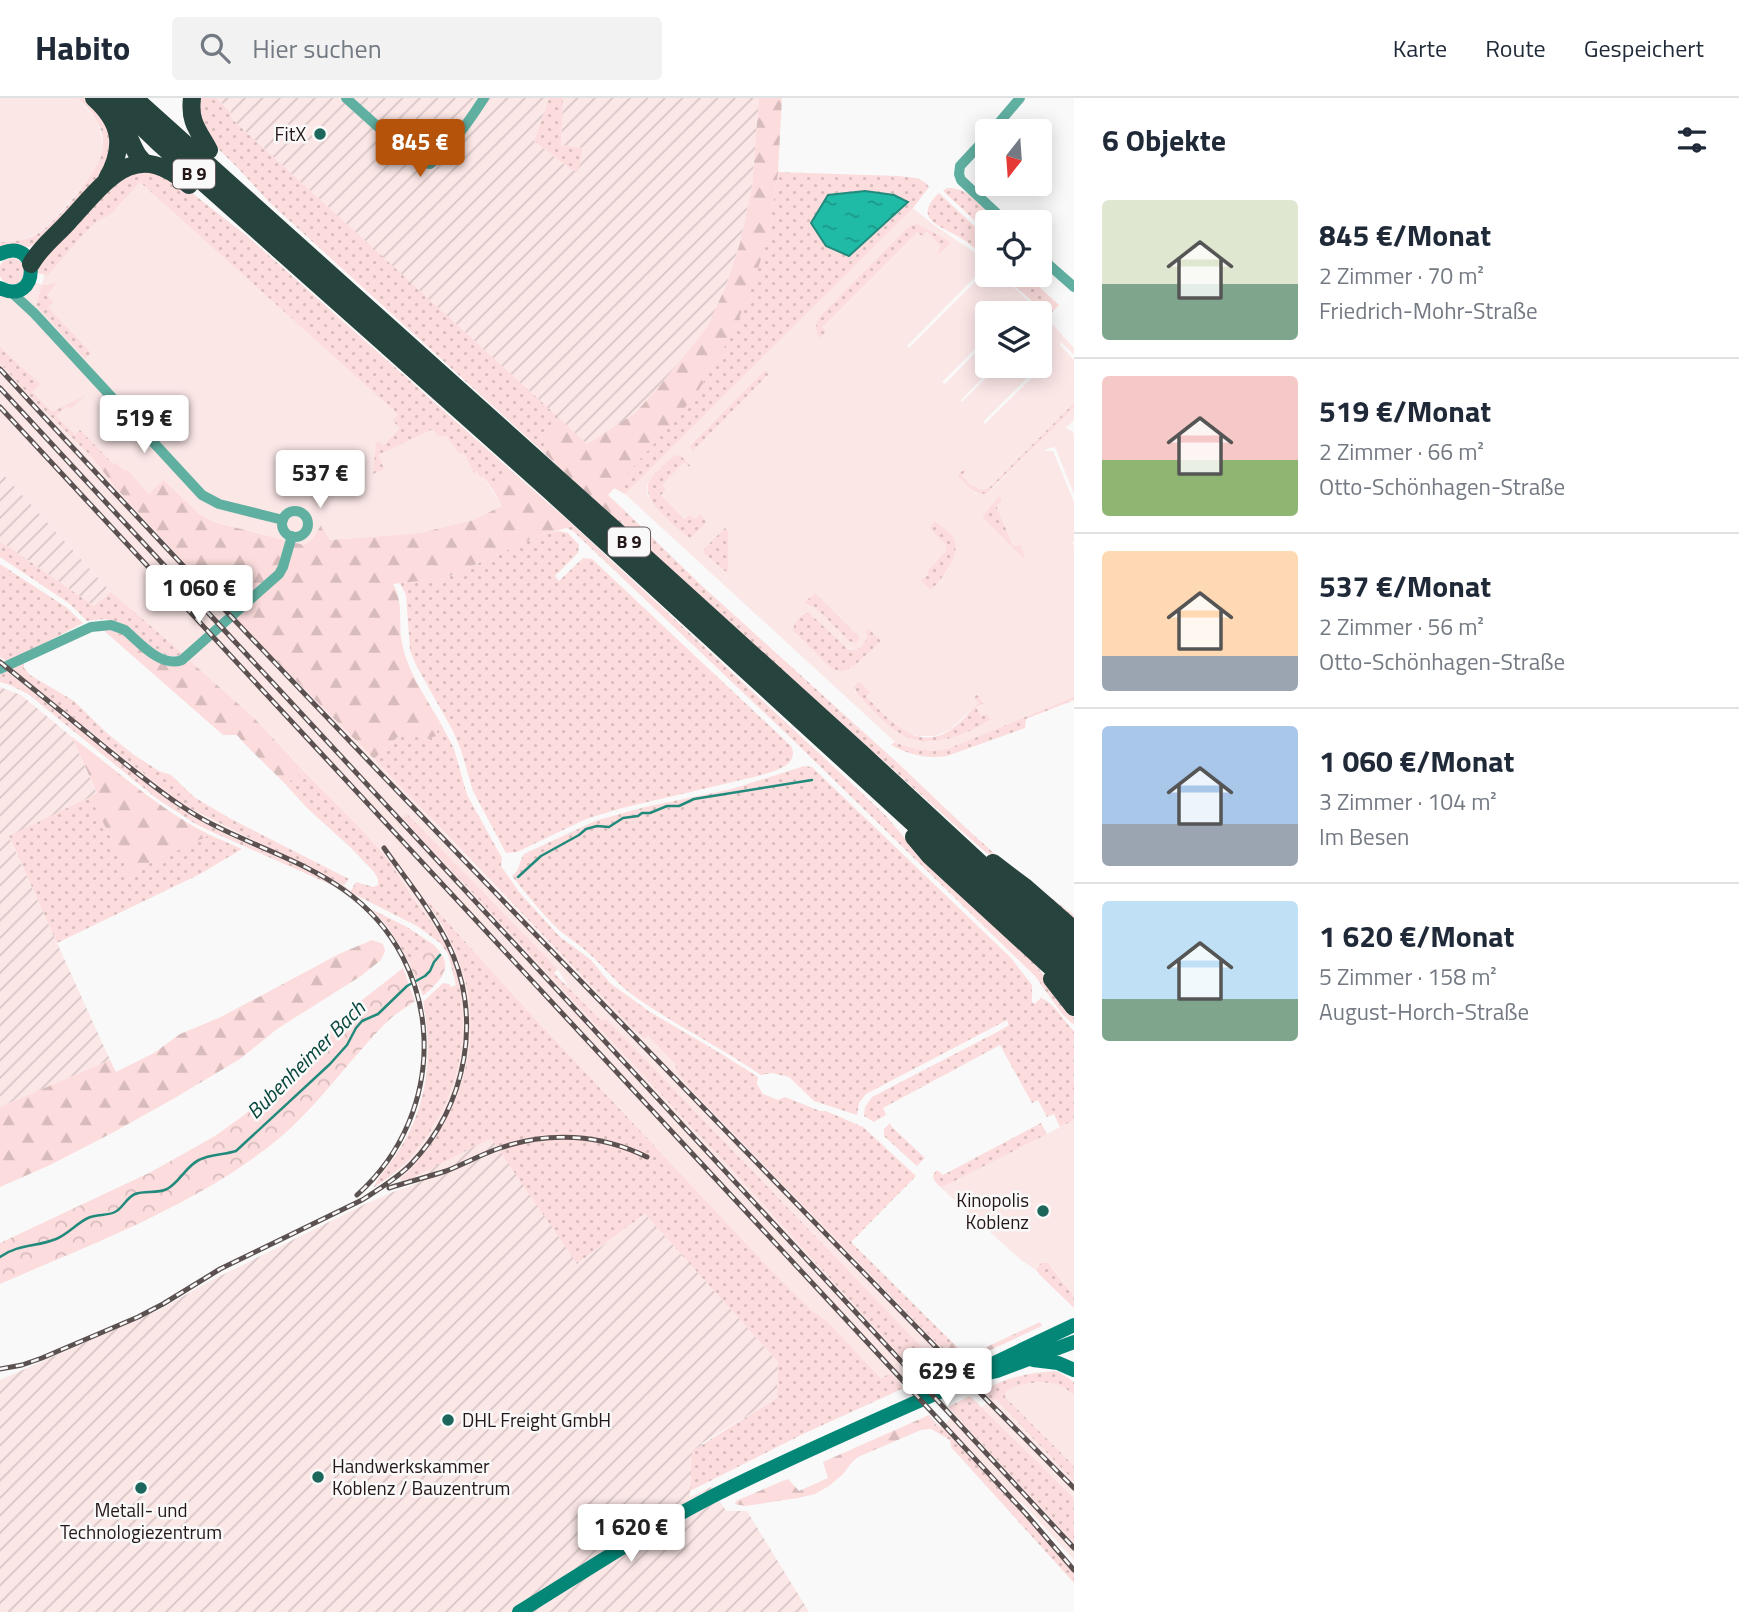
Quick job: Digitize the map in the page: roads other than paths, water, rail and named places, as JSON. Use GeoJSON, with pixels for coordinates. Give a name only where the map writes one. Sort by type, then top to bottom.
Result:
{"type":"FeatureCollection","features":[{"type":"Feature","properties":{"kind":"highway"},"geometry":{"type":"LineString","coordinates":[[94,98],[107,110],[118,135],[118,151],[105,182]]}},
{"type":"Feature","properties":{"kind":"highway","name":"B 9"},"geometry":{"type":"LineString","coordinates":[[112,98],[159,143],[549,490],[1074,970]]}},
{"type":"Feature","properties":{"kind":"highway","name":"B 9"},"geometry":{"type":"LineString","coordinates":[[134,98],[635,548],[1074,950]]}},
{"type":"Feature","properties":{"kind":"highway"},"geometry":{"type":"LineString","coordinates":[[152,98],[311,248],[325,268]]}},
{"type":"Feature","properties":{"kind":"highway"},"geometry":{"type":"LineString","coordinates":[[192,98],[193,121],[209,150]]}},
{"type":"Feature","properties":{"kind":"highway"},"geometry":{"type":"LineString","coordinates":[[113,120],[125,129],[137,155],[147,164]]}},
{"type":"Feature","properties":{"kind":"highway"},"geometry":{"type":"LineString","coordinates":[[27,259],[64,227],[105,182],[126,168],[147,164],[160,165],[174,172],[231,221],[277,247]]}},
{"type":"Feature","properties":{"kind":"highway"},"geometry":{"type":"LineString","coordinates":[[892,804],[904,824],[930,856],[1074,988]]}},
{"type":"Feature","properties":{"kind":"highway"},"geometry":{"type":"LineString","coordinates":[[931,818],[1026,888],[1074,930]]}},
{"type":"Feature","properties":{"kind":"highway"},"geometry":{"type":"LineString","coordinates":[[1037,955],[1074,1007]]}},
{"type":"Feature","properties":{"kind":"main road"},"geometry":{"type":"LineString","coordinates":[[0,254],[10,250],[27,259],[31,277],[26,286],[20,289],[5,289]]}},
{"type":"Feature","properties":{"kind":"main road"},"geometry":{"type":"LineString","coordinates":[[975,1376],[1025,1360],[1073,1334]]}},
{"type":"Feature","properties":{"kind":"main road"},"geometry":{"type":"LineString","coordinates":[[1073,1334],[1069,1355],[1074,1368]]}},
{"type":"Feature","properties":{"kind":"main road"},"geometry":{"type":"LineString","coordinates":[[519,1612],[718,1493],[975,1376],[992,1364],[1073,1334]]}},
{"type":"Feature","properties":{"kind":"main road"},"geometry":{"type":"LineString","coordinates":[[1025,1360],[1054,1362],[1074,1368]]}},
{"type":"Feature","properties":{"kind":"street"},"geometry":{"type":"LineString","coordinates":[[346,98],[416,162],[430,164],[454,139],[484,98]]}},
{"type":"Feature","properties":{"kind":"street"},"geometry":{"type":"LineString","coordinates":[[1002,119],[1020,98]]}},
{"type":"Feature","properties":{"kind":"street"},"geometry":{"type":"LineString","coordinates":[[975,150],[960,166],[959,174],[961,180],[975,193]]}},
{"type":"Feature","properties":{"kind":"street"},"geometry":{"type":"LineString","coordinates":[[978,196],[993,210]]}},
{"type":"Feature","properties":{"kind":"street"},"geometry":{"type":"LineString","coordinates":[[1052,268],[1074,287]]}},
{"type":"Feature","properties":{"kind":"street"},"geometry":{"type":"LineString","coordinates":[[26,286],[24,297],[27,306]]}},
{"type":"Feature","properties":{"kind":"street"},"geometry":{"type":"LineString","coordinates":[[5,289],[27,306],[202,495],[219,504],[283,520]]}},
{"type":"Feature","properties":{"kind":"street"},"geometry":{"type":"LineString","coordinates":[[299,511],[306,517],[308,524],[299,536],[292,536],[284,530],[283,520],[286,514],[299,511]]}},
{"type":"Feature","properties":{"kind":"street"},"geometry":{"type":"LineString","coordinates":[[0,669],[76,632],[104,625],[125,631],[163,660],[174,663],[183,660],[279,573],[292,536]]}},
{"type":"Feature","properties":{"kind":"water"},"geometry":{"type":"Polygon","coordinates":[[[865,191],[894,195],[908,202],[849,256],[826,246],[811,223],[828,195],[865,191]]]}},
{"type":"Feature","properties":{"kind":"waterway","name":"Bubenheimer Bach"},"geometry":{"type":"LineString","coordinates":[[518,877],[541,856],[586,829],[609,827],[623,818],[650,813],[667,806],[679,806],[694,799],[812,780]]}},
{"type":"Feature","properties":{"kind":"waterway","name":"Bubenheimer Bach"},"geometry":{"type":"LineString","coordinates":[[0,1257],[14,1250],[56,1239],[88,1218],[115,1212],[135,1194],[167,1189],[190,1166],[203,1158],[236,1151],[330,1064],[347,1045],[362,1021],[378,1014],[407,986],[425,976],[440,955]]}},
{"type":"Feature","properties":{"kind":"railway"},"geometry":{"type":"LineString","coordinates":[[0,369],[368,760],[1074,1488]]}},
{"type":"Feature","properties":{"kind":"railway"},"geometry":{"type":"LineString","coordinates":[[0,388],[1074,1548]]}},
{"type":"Feature","properties":{"kind":"railway"},"geometry":{"type":"LineString","coordinates":[[0,407],[1026,1514],[1074,1570]]}},
{"type":"Feature","properties":{"kind":"railway"},"geometry":{"type":"LineString","coordinates":[[0,662],[135,772],[183,807],[222,829],[305,867],[344,890],[378,921],[403,957],[418,997],[424,1039],[421,1081],[409,1123],[387,1161],[357,1195]]}},
{"type":"Feature","properties":{"kind":"railway"},"geometry":{"type":"LineString","coordinates":[[0,1369],[42,1358],[138,1317],[220,1269],[362,1200],[405,1170],[429,1142],[445,1116],[457,1088],[467,1029],[465,999],[447,942],[425,905],[384,848]]}},
{"type":"Feature","properties":{"kind":"railway"},"geometry":{"type":"LineString","coordinates":[[389,1188],[446,1171],[500,1148],[537,1139],[556,1137],[593,1140],[611,1143],[647,1157]]}},
{"type":"Feature","properties":{"kind":"place","name":"FitX"},"geometry":{"type":"Point","coordinates":[320,134]}},
{"type":"Feature","properties":{"kind":"place","name":"Kinopolis Koblenz"},"geometry":{"type":"Point","coordinates":[1043,1211]}},
{"type":"Feature","properties":{"kind":"place","name":"DHL Freight GmbH"},"geometry":{"type":"Point","coordinates":[448,1420]}},
{"type":"Feature","properties":{"kind":"place","name":"Handwerkskammer Koblenz / Bauzentrum"},"geometry":{"type":"Point","coordinates":[318,1477]}},
{"type":"Feature","properties":{"kind":"place","name":"Metall- und Technologiezentrum"},"geometry":{"type":"Point","coordinates":[141,1488]}}]}
